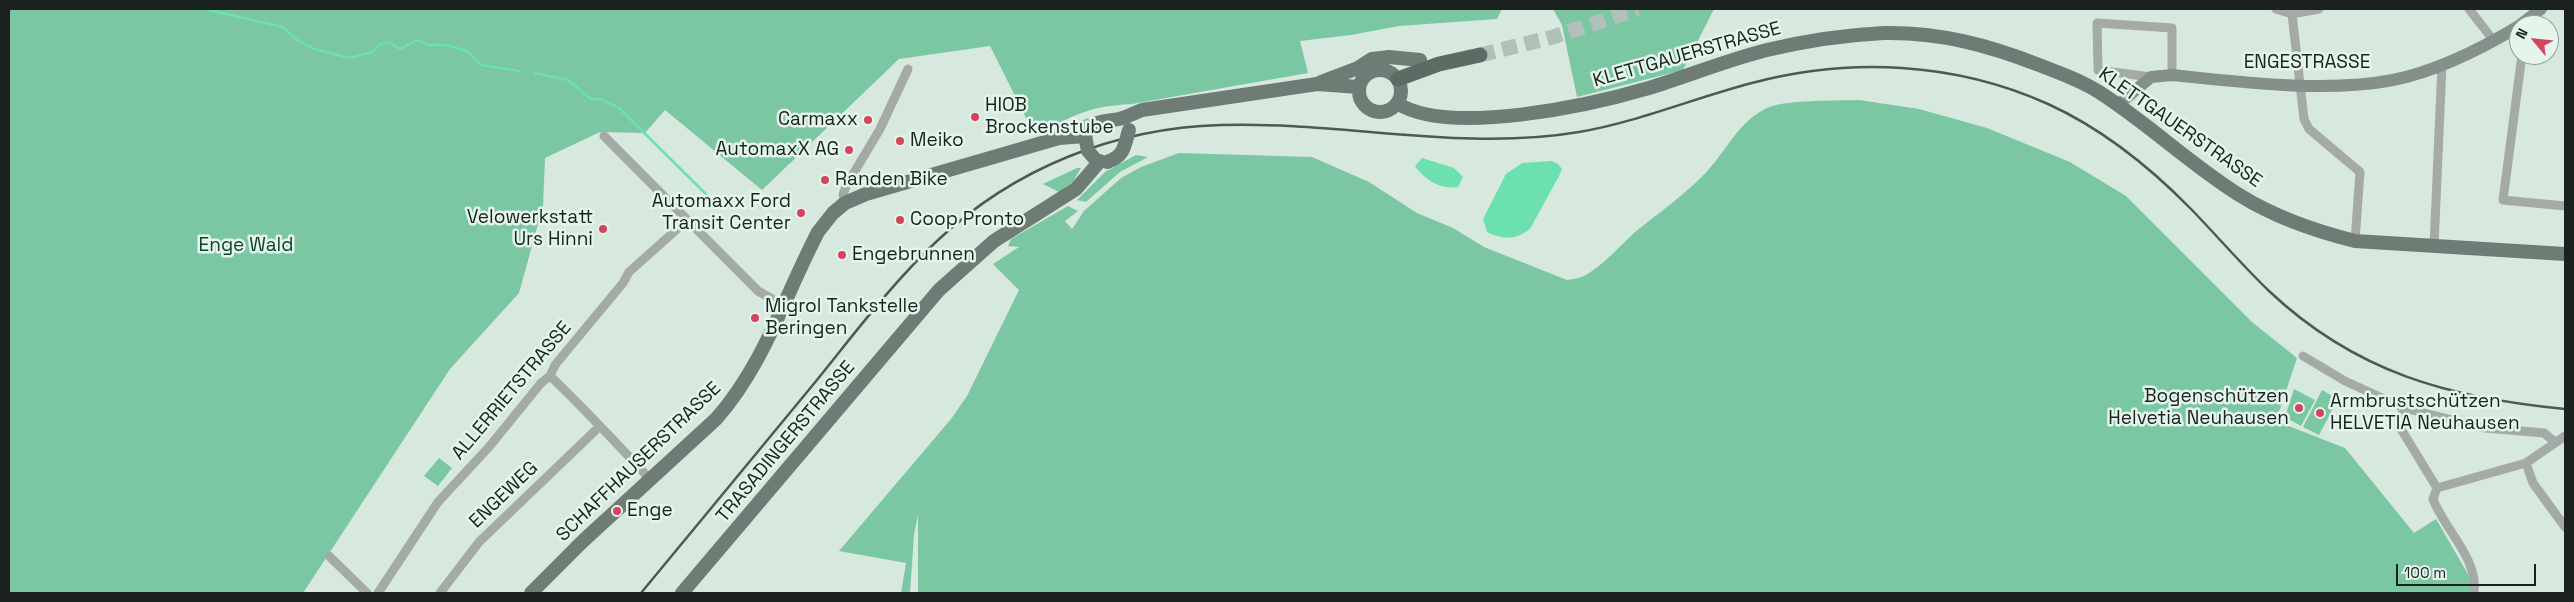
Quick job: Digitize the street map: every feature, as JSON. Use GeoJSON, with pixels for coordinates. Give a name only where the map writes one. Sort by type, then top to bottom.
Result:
{"type":"FeatureCollection","features":[{"type":"Feature","properties":{"kind":"highway"},"geometry":{"type":"LineString","coordinates":[[1398,79],[1439,64],[1480,55]]}},
{"type":"Feature","properties":{"kind":"highway"},"geometry":{"type":"LineString","coordinates":[[1420,60],[1439,64]]}},
{"type":"Feature","properties":{"kind":"main road","name":"KLETTGAUERSTRASSE"},"geometry":{"type":"LineString","coordinates":[[1397,103],[1420,114],[1440,116],[1481,117],[1529,113],[1646,89],[1764,51],[1786,46],[1842,36],[1910,33],[1944,36],[1988,46],[2064,74],[2118,105],[2210,175],[2248,200],[2300,224],[2355,241],[2565,254]]}},
{"type":"Feature","properties":{"kind":"main road"},"geometry":{"type":"LineString","coordinates":[[1101,161],[1088,152],[1087,133],[1100,121],[1114,119],[1142,110],[1317,84],[1358,68],[1372,59],[1420,60]]}},
{"type":"Feature","properties":{"kind":"main road"},"geometry":{"type":"LineString","coordinates":[[1374,70],[1387,70],[1398,79],[1401,91],[1397,103],[1382,112],[1369,109],[1361,100],[1359,87],[1366,75],[1374,70]]}},
{"type":"Feature","properties":{"kind":"main road"},"geometry":{"type":"LineString","coordinates":[[1317,84],[1359,87]]}},
{"type":"Feature","properties":{"kind":"main road","name":"TRASADINGERSTRASSE"},"geometry":{"type":"LineString","coordinates":[[682,593],[939,290],[994,241],[1076,189],[1101,161],[1118,158],[1125,149],[1129,130],[1145,115],[1174,106]]}},
{"type":"Feature","properties":{"kind":"main road","name":"SCHAFFHAUSERSTRASSE"},"geometry":{"type":"LineString","coordinates":[[531,593],[583,541],[651,480],[731,402],[751,372],[818,232],[833,213],[845,203],[885,188],[1065,137],[1087,133]]}},
{"type":"Feature","properties":{"kind":"street"},"geometry":{"type":"LineString","coordinates":[[2276,9],[2292,14],[2319,9]]}},
{"type":"Feature","properties":{"kind":"street"},"geometry":{"type":"LineString","coordinates":[[2469,9],[2494,41]]}},
{"type":"Feature","properties":{"kind":"street"},"geometry":{"type":"LineString","coordinates":[[2292,14],[2304,119],[2309,129],[2360,172],[2355,241]]}},
{"type":"Feature","properties":{"kind":"street","name":"ENGESTRASSE"},"geometry":{"type":"LineString","coordinates":[[2172,75],[2172,28],[2097,23],[2098,70],[2151,77],[2172,75],[2299,84],[2360,84],[2385,81],[2442,65],[2509,32]]}},
{"type":"Feature","properties":{"kind":"street"},"geometry":{"type":"LineString","coordinates":[[2434,246],[2442,65]]}},
{"type":"Feature","properties":{"kind":"street"},"geometry":{"type":"LineString","coordinates":[[2521,65],[2503,200],[2565,206]]}},
{"type":"Feature","properties":{"kind":"street"},"geometry":{"type":"LineString","coordinates":[[845,203],[843,195],[846,186],[880,129],[908,69]]}},
{"type":"Feature","properties":{"kind":"street"},"geometry":{"type":"LineString","coordinates":[[2118,105],[2151,77]]}},
{"type":"Feature","properties":{"kind":"street"},"geometry":{"type":"LineString","coordinates":[[604,136],[679,211],[686,221],[696,228],[758,291],[784,305]]}},
{"type":"Feature","properties":{"kind":"street","name":"ALLERRIETSTRASSE"},"geometry":{"type":"LineString","coordinates":[[378,593],[438,502],[488,447],[541,383],[550,376],[556,365],[623,283],[629,272],[686,221]]}},
{"type":"Feature","properties":{"kind":"street"},"geometry":{"type":"LineString","coordinates":[[2303,356],[2345,381],[2404,408],[2485,428],[2544,433],[2555,442]]}},
{"type":"Feature","properties":{"kind":"street"},"geometry":{"type":"LineString","coordinates":[[550,376],[593,416],[599,427],[651,480]]}},
{"type":"Feature","properties":{"kind":"street"},"geometry":{"type":"LineString","coordinates":[[2404,408],[2400,420],[2400,429],[2437,488]]}},
{"type":"Feature","properties":{"kind":"street","name":"ENGEWEG"},"geometry":{"type":"LineString","coordinates":[[440,593],[479,542],[599,427]]}},
{"type":"Feature","properties":{"kind":"street"},"geometry":{"type":"LineString","coordinates":[[2437,488],[2526,463],[2565,436]]}},
{"type":"Feature","properties":{"kind":"street"},"geometry":{"type":"LineString","coordinates":[[2526,463],[2533,482],[2565,527]]}},
{"type":"Feature","properties":{"kind":"street"},"geometry":{"type":"LineString","coordinates":[[2437,488],[2433,499],[2470,567],[2475,584],[2474,593]]}},
{"type":"Feature","properties":{"kind":"street"},"geometry":{"type":"LineString","coordinates":[[328,556],[367,593]]}},
{"type":"Feature","properties":{"kind":"green space","name":"Enge Wald"},"geometry":{"type":"Polygon","coordinates":[[[9,9],[1502,9],[1497,19],[1399,26],[1351,35],[1300,41],[1308,73],[1132,104],[1103,107],[1081,113],[1035,136],[990,46],[899,59],[762,190],[665,110],[645,133],[600,132],[545,158],[543,206],[519,293],[450,369],[303,593],[9,593],[9,9]]]}},
{"type":"Feature","properties":{"kind":"green space"},"geometry":{"type":"Polygon","coordinates":[[[1553,9],[1714,9],[1683,70],[1577,97],[1562,25],[1553,9]]]}},
{"type":"Feature","properties":{"kind":"green space"},"geometry":{"type":"Polygon","coordinates":[[[1859,100],[1919,109],[1987,128],[2070,162],[2126,196],[2252,322],[2297,358],[2276,421],[2345,448],[2414,533],[2436,519],[2472,581],[2472,593],[918,593],[918,515],[914,535],[910,593],[901,593],[906,563],[839,551],[951,419],[967,396],[1019,290],[993,264],[1019,247],[1008,246],[1011,239],[1068,206],[1078,211],[1065,221],[1072,229],[1084,211],[1121,178],[1141,167],[1179,153],[1312,157],[1369,182],[1417,213],[1453,228],[1484,247],[1567,280],[1589,273],[1609,258],[1634,233],[1702,177],[1740,129],[1765,109],[1784,104],[1810,101],[1859,100]]]}},
{"type":"Feature","properties":{"kind":"green space"},"geometry":{"type":"Polygon","coordinates":[[[1088,118],[1089,121],[1076,128],[1059,131],[1088,118]]]}},
{"type":"Feature","properties":{"kind":"green space"},"geometry":{"type":"Polygon","coordinates":[[[1136,155],[1148,157],[1120,172],[1086,202],[1077,200],[1105,172],[1136,155]]]}},
{"type":"Feature","properties":{"kind":"green space"},"geometry":{"type":"Polygon","coordinates":[[[1077,168],[1081,168],[1073,182],[1059,192],[1043,184],[1077,168]]]}},
{"type":"Feature","properties":{"kind":"green space","name":"Bogenschützen Helvetia Neuhausen"},"geometry":{"type":"Polygon","coordinates":[[[2294,389],[2315,400],[2301,426],[2285,417],[2294,389]]]}},
{"type":"Feature","properties":{"kind":"green space","name":"Armbrustschützen HELVETIA Neuhausen"},"geometry":{"type":"Polygon","coordinates":[[[2322,390],[2338,399],[2319,435],[2303,427],[2322,390]]]}},
{"type":"Feature","properties":{"kind":"green space"},"geometry":{"type":"Polygon","coordinates":[[[439,458],[452,468],[438,486],[424,476],[439,458]]]}},
{"type":"Feature","properties":{"kind":"shaded area"},"geometry":{"type":"Polygon","coordinates":[[[1422,158],[1454,168],[1463,177],[1458,187],[1446,187],[1434,183],[1424,176],[1415,166],[1422,158]]]}},
{"type":"Feature","properties":{"kind":"shaded area"},"geometry":{"type":"Polygon","coordinates":[[[1552,161],[1562,169],[1530,229],[1525,233],[1509,238],[1487,232],[1483,219],[1506,174],[1522,163],[1552,161]]]}},
{"type":"Feature","properties":{"kind":"waterway"},"geometry":{"type":"LineString","coordinates":[[204,9],[283,27],[297,40],[314,49],[350,58],[373,52],[379,45],[389,42],[400,49],[418,40],[428,45],[446,45],[467,51],[481,65],[519,71]]}},
{"type":"Feature","properties":{"kind":"waterway"},"geometry":{"type":"LineString","coordinates":[[535,73],[568,80],[591,99],[601,99],[619,108],[716,204]]}},
{"type":"Feature","properties":{"kind":"tunnel"},"geometry":{"type":"LineString","coordinates":[[1480,55],[1553,37],[1638,9]]}},
{"type":"Feature","properties":{"kind":"railway"},"geometry":{"type":"LineString","coordinates":[[641,593],[888,293],[937,241],[967,215],[1033,173],[1068,157],[1105,144],[1143,134],[1182,128],[1221,125],[1266,125],[1445,138],[1535,137],[1601,128],[1752,83],[1827,69],[1864,67],[1902,68],[1976,79],[2013,90],[2048,104],[2088,125],[2125,150],[2176,194],[2269,291],[2302,319],[2336,342],[2406,377],[2482,397],[2565,409]]}},
{"type":"Feature","properties":{"kind":"place","name":"HIOB Brockenstube"},"geometry":{"type":"Point","coordinates":[975,117]}},
{"type":"Feature","properties":{"kind":"place","name":"Carmaxx"},"geometry":{"type":"Point","coordinates":[868,120]}},
{"type":"Feature","properties":{"kind":"place","name":"Meiko"},"geometry":{"type":"Point","coordinates":[900,141]}},
{"type":"Feature","properties":{"kind":"place","name":"AutomaxX AG"},"geometry":{"type":"Point","coordinates":[849,150]}},
{"type":"Feature","properties":{"kind":"place","name":"Randen Bike"},"geometry":{"type":"Point","coordinates":[825,180]}},
{"type":"Feature","properties":{"kind":"place","name":"Automaxx Ford Transit Center"},"geometry":{"type":"Point","coordinates":[801,213]}},
{"type":"Feature","properties":{"kind":"place","name":"Coop Pronto"},"geometry":{"type":"Point","coordinates":[900,220]}},
{"type":"Feature","properties":{"kind":"place","name":"Velowerkstatt Urs Hinni"},"geometry":{"type":"Point","coordinates":[603,229]}},
{"type":"Feature","properties":{"kind":"place","name":"Engebrunnen"},"geometry":{"type":"Point","coordinates":[842,255]}},
{"type":"Feature","properties":{"kind":"place","name":"Migrol Tankstelle Beringen"},"geometry":{"type":"Point","coordinates":[755,318]}},
{"type":"Feature","properties":{"kind":"place","name":"Bogenschützen Helvetia Neuhausen"},"geometry":{"type":"Point","coordinates":[2299,408]}},
{"type":"Feature","properties":{"kind":"place","name":"Armbrustschützen HELVETIA Neuhausen"},"geometry":{"type":"Point","coordinates":[2320,413]}},
{"type":"Feature","properties":{"kind":"place","name":"Enge"},"geometry":{"type":"Point","coordinates":[617,511]}}]}
